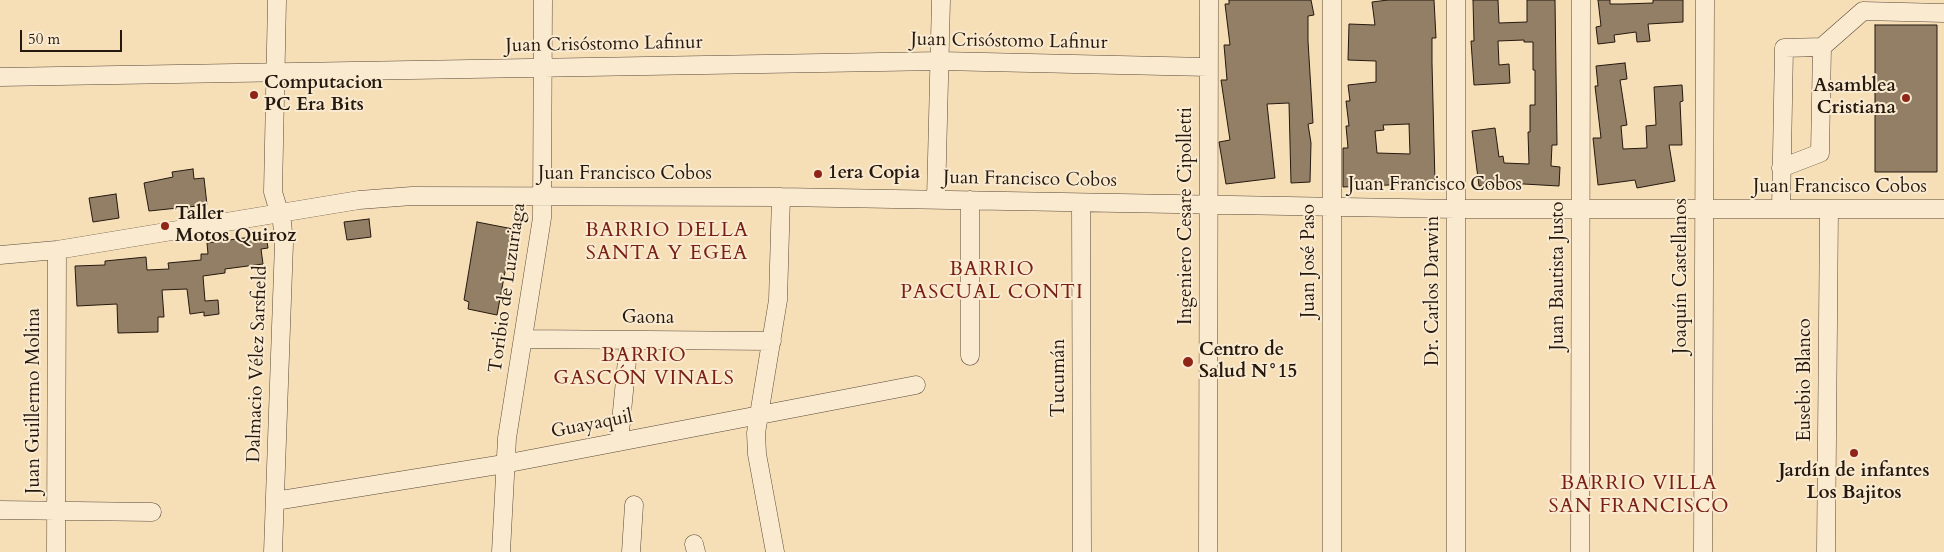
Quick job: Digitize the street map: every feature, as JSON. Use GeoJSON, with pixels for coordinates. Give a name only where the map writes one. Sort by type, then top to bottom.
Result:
{"type":"FeatureCollection","features":[{"type":"Feature","properties":{"kind":"street","name":"Dalmacio Vélez Sarsfield"},"geometry":{"type":"LineString","coordinates":[[273,552],[284,243],[280,213],[273,192],[277,0]]}},
{"type":"Feature","properties":{"kind":"street","name":"Toribio de Luzuriaga"},"geometry":{"type":"LineString","coordinates":[[501,552],[504,464],[540,240],[543,196],[543,0]]}},
{"type":"Feature","properties":{"kind":"street"},"geometry":{"type":"LineString","coordinates":[[936,200],[941,0]]}},
{"type":"Feature","properties":{"kind":"street","name":"Ingeniero Cesare Cipolletti"},"geometry":{"type":"LineString","coordinates":[[1208,552],[1207,205],[1209,0]]}},
{"type":"Feature","properties":{"kind":"street","name":"Juan José Paso"},"geometry":{"type":"LineString","coordinates":[[1332,0],[1332,552]]}},
{"type":"Feature","properties":{"kind":"street","name":"Dr. Carlos Darwin"},"geometry":{"type":"LineString","coordinates":[[1456,0],[1456,552]]}},
{"type":"Feature","properties":{"kind":"street","name":"Juan Bautista Justo"},"geometry":{"type":"LineString","coordinates":[[1580,552],[1581,0]]}},
{"type":"Feature","properties":{"kind":"street","name":"Joaquín Castellanos"},"geometry":{"type":"LineString","coordinates":[[1703,552],[1705,0]]}},
{"type":"Feature","properties":{"kind":"street"},"geometry":{"type":"LineString","coordinates":[[1781,209],[1784,48],[1822,47],[1863,11],[1944,13]]}},
{"type":"Feature","properties":{"kind":"street"},"geometry":{"type":"LineString","coordinates":[[1781,168],[1820,153],[1822,47]]}},
{"type":"Feature","properties":{"kind":"street","name":"Juan Crisóstomo Lafinur"},"geometry":{"type":"LineString","coordinates":[[0,77],[940,61],[1208,67]]}},
{"type":"Feature","properties":{"kind":"street","name":"Juan Francisco Cobos"},"geometry":{"type":"LineString","coordinates":[[0,255],[57,250],[385,197],[780,197],[1456,209],[1944,209]]}},
{"type":"Feature","properties":{"kind":"street"},"geometry":{"type":"LineString","coordinates":[[775,552],[756,434],[778,294],[780,197]]}},
{"type":"Feature","properties":{"kind":"street"},"geometry":{"type":"LineString","coordinates":[[970,200],[970,356]]}},
{"type":"Feature","properties":{"kind":"street","name":"Tucumán"},"geometry":{"type":"LineString","coordinates":[[1081,203],[1082,552]]}},
{"type":"Feature","properties":{"kind":"street","name":"Eusebio Blanco"},"geometry":{"type":"LineString","coordinates":[[1826,552],[1829,209]]}},
{"type":"Feature","properties":{"kind":"street","name":"Juan Guillermo Molina"},"geometry":{"type":"LineString","coordinates":[[56,552],[57,250]]}},
{"type":"Feature","properties":{"kind":"street","name":"Gaona"},"geometry":{"type":"LineString","coordinates":[[523,339],[772,341]]}},
{"type":"Feature","properties":{"kind":"street"},"geometry":{"type":"LineString","coordinates":[[619,442],[629,340]]}},
{"type":"Feature","properties":{"kind":"street","name":"Guayaquil"},"geometry":{"type":"LineString","coordinates":[[275,501],[504,464],[916,386]]}},
{"type":"Feature","properties":{"kind":"street"},"geometry":{"type":"LineString","coordinates":[[631,552],[634,505]]}},
{"type":"Feature","properties":{"kind":"street"},"geometry":{"type":"LineString","coordinates":[[0,510],[152,512]]}},
{"type":"Feature","properties":{"kind":"building"},"geometry":{"type":"Polygon","coordinates":[[[1229,0],[1311,0],[1314,15],[1308,16],[1313,123],[1308,124],[1311,143],[1310,182],[1291,183],[1289,103],[1267,104],[1275,178],[1226,184],[1219,142],[1230,140],[1221,80],[1227,80],[1224,45],[1230,45],[1225,4],[1229,4],[1229,0]]]}},
{"type":"Feature","properties":{"kind":"building"},"geometry":{"type":"Polygon","coordinates":[[[1434,0],[1436,38],[1432,38],[1432,63],[1435,183],[1343,187],[1343,148],[1348,148],[1346,126],[1349,126],[1346,101],[1350,101],[1348,85],[1376,82],[1376,61],[1348,60],[1349,24],[1375,25],[1372,2],[1434,0]],[[1409,124],[1383,125],[1384,130],[1375,131],[1377,153],[1410,154],[1409,124]]]}},
{"type":"Feature","properties":{"kind":"building"},"geometry":{"type":"Polygon","coordinates":[[[1473,0],[1498,0],[1499,23],[1527,22],[1527,0],[1555,0],[1557,145],[1552,145],[1551,166],[1560,167],[1559,186],[1506,183],[1507,186],[1493,188],[1493,184],[1479,186],[1472,131],[1495,128],[1499,157],[1503,156],[1504,163],[1529,164],[1528,132],[1530,132],[1530,105],[1535,105],[1535,70],[1533,70],[1533,42],[1524,42],[1524,40],[1498,41],[1499,65],[1509,64],[1510,83],[1474,85],[1471,41],[1474,41],[1473,0]]]}},
{"type":"Feature","properties":{"kind":"building"},"geometry":{"type":"Polygon","coordinates":[[[1598,0],[1610,0],[1610,4],[1623,4],[1653,3],[1653,0],[1683,0],[1683,22],[1648,24],[1650,41],[1637,42],[1636,32],[1614,35],[1615,42],[1598,44],[1596,27],[1601,26],[1598,0]]]}},
{"type":"Feature","properties":{"kind":"building","name":"Asamblea Cristiana"},"geometry":{"type":"Polygon","coordinates":[[[1875,25],[1937,25],[1937,172],[1875,172],[1875,25]]]}},
{"type":"Feature","properties":{"kind":"building"},"geometry":{"type":"Polygon","coordinates":[[[1625,63],[1627,79],[1620,80],[1627,125],[1621,126],[1623,149],[1647,148],[1646,126],[1656,125],[1654,87],[1682,85],[1683,101],[1680,102],[1682,145],[1669,145],[1675,181],[1637,188],[1635,180],[1598,185],[1593,138],[1601,138],[1595,86],[1598,86],[1596,66],[1625,63]]]}},
{"type":"Feature","properties":{"kind":"building"},"geometry":{"type":"Polygon","coordinates":[[[193,169],[194,179],[204,178],[207,205],[149,211],[144,183],[173,177],[172,172],[193,169]]]}},
{"type":"Feature","properties":{"kind":"building"},"geometry":{"type":"Polygon","coordinates":[[[116,194],[119,218],[93,222],[89,198],[116,194]]]}},
{"type":"Feature","properties":{"kind":"building"},"geometry":{"type":"Polygon","coordinates":[[[369,219],[371,237],[347,240],[344,222],[369,219]]]}},
{"type":"Feature","properties":{"kind":"building"},"geometry":{"type":"Polygon","coordinates":[[[477,222],[513,229],[497,315],[468,309],[469,302],[464,300],[477,222]]]}},
{"type":"Feature","properties":{"kind":"building"},"geometry":{"type":"Polygon","coordinates":[[[266,235],[268,248],[261,249],[263,264],[225,269],[225,273],[203,276],[205,301],[218,300],[219,314],[204,316],[204,312],[190,314],[187,289],[162,290],[164,317],[158,317],[158,332],[118,333],[117,304],[77,306],[75,266],[105,265],[105,261],[146,257],[147,270],[169,269],[168,263],[201,260],[201,254],[208,254],[207,243],[266,235]]]}},
{"type":"Feature","properties":{"kind":"place","name":"Computacion PC Era Bits"},"geometry":{"type":"Point","coordinates":[254,95]}},
{"type":"Feature","properties":{"kind":"place","name":"Asamblea Cristiana"},"geometry":{"type":"Point","coordinates":[1906,98]}},
{"type":"Feature","properties":{"kind":"place","name":"1era Copia"},"geometry":{"type":"Point","coordinates":[818,174]}},
{"type":"Feature","properties":{"kind":"place","name":"Taller Motos Quiroz"},"geometry":{"type":"Point","coordinates":[165,226]}},
{"type":"Feature","properties":{"kind":"place","name":"Centro de Salud N°15"},"geometry":{"type":"Point","coordinates":[1188,362]}},
{"type":"Feature","properties":{"kind":"place","name":"Jardín de infantes Los Bajitos"},"geometry":{"type":"Point","coordinates":[1854,453]}},
{"type":"Feature","properties":{"kind":"district","name":"BARRIO DELLA SANTA Y EGEA"},"geometry":{"type":"Point","coordinates":[667,242]}},
{"type":"Feature","properties":{"kind":"district","name":"BARRIO PASCUAL CONTI"},"geometry":{"type":"Point","coordinates":[992,282]}},
{"type":"Feature","properties":{"kind":"district","name":"BARRIO GASCÓN VINALS"},"geometry":{"type":"Point","coordinates":[644,368]}},
{"type":"Feature","properties":{"kind":"district","name":"BARRIO VILLA SAN FRANCISCO"},"geometry":{"type":"Point","coordinates":[1639,496]}}]}
